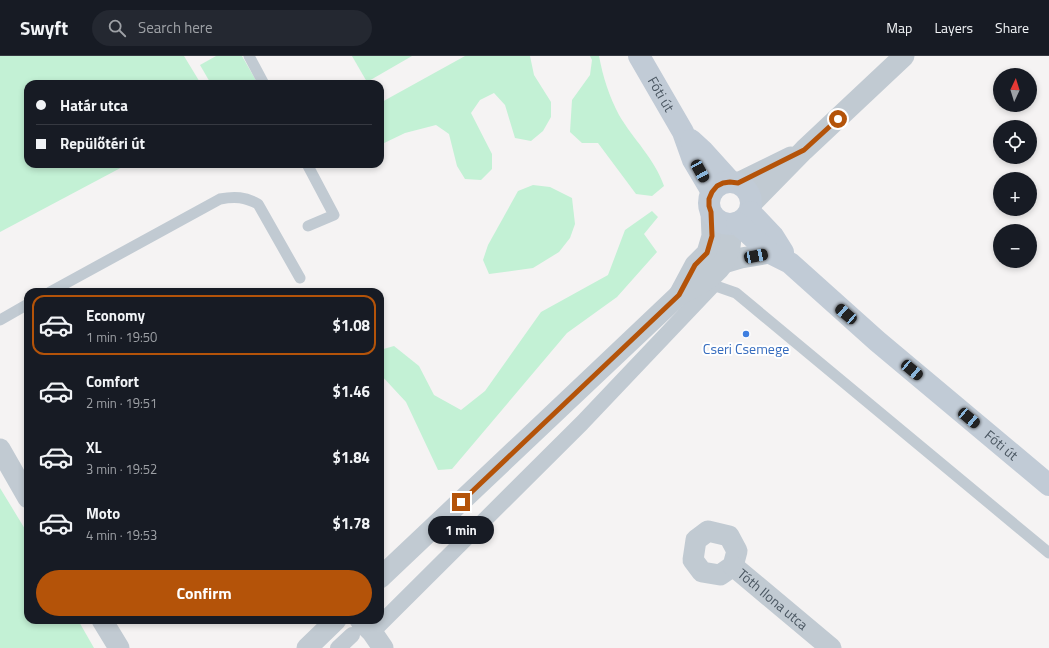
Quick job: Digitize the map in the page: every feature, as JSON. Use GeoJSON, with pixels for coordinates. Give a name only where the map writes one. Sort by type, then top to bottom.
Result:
{"type":"FeatureCollection","features":[{"type":"Feature","properties":{"kind":"main road","name":"Fóti út"},"geometry":{"type":"LineString","coordinates":[[639,56],[682,132],[711,202],[716,219],[723,223],[743,216]]}},
{"type":"Feature","properties":{"kind":"main road","name":"Fóti út"},"geometry":{"type":"LineString","coordinates":[[682,132],[734,182],[748,191],[750,194],[743,216]]}},
{"type":"Feature","properties":{"kind":"main road"},"geometry":{"type":"LineString","coordinates":[[711,202],[717,186],[723,183],[734,182]]}},
{"type":"Feature","properties":{"kind":"main road","name":"Fóti út"},"geometry":{"type":"LineString","coordinates":[[743,216],[770,253],[790,263],[877,341],[1049,485]]}},
{"type":"Feature","properties":{"kind":"main road","name":"Fóti út"},"geometry":{"type":"LineString","coordinates":[[743,216],[774,236],[790,263]]}},
{"type":"Feature","properties":{"kind":"street"},"geometry":{"type":"LineString","coordinates":[[724,264],[743,216],[804,150],[904,56]]}},
{"type":"Feature","properties":{"kind":"street"},"geometry":{"type":"LineString","coordinates":[[734,182],[804,150]]}},
{"type":"Feature","properties":{"kind":"street"},"geometry":{"type":"LineString","coordinates":[[679,295],[695,265],[707,253],[712,236],[711,202]]}},
{"type":"Feature","properties":{"kind":"street"},"geometry":{"type":"LineString","coordinates":[[384,574],[679,295],[708,280],[724,264],[741,258],[770,253]]}},
{"type":"Feature","properties":{"kind":"street"},"geometry":{"type":"LineString","coordinates":[[384,617],[582,423],[713,285]]}},
{"type":"Feature","properties":{"kind":"street"},"geometry":{"type":"LineString","coordinates":[[0,449],[24,491]]}},
{"type":"Feature","properties":{"kind":"street","name":"Tóth Ilona utca"},"geometry":{"type":"LineString","coordinates":[[734,566],[831,648]]}},
{"type":"Feature","properties":{"kind":"street"},"geometry":{"type":"LineString","coordinates":[[104,624],[118,648]]}},
{"type":"Feature","properties":{"kind":"street"},"geometry":{"type":"LineString","coordinates":[[307,648],[332,624]]}},
{"type":"Feature","properties":{"kind":"street"},"geometry":{"type":"LineString","coordinates":[[338,648],[367,634],[377,624]]}},
{"type":"Feature","properties":{"kind":"lane"},"geometry":{"type":"LineString","coordinates":[[249,56],[262,80]]}},
{"type":"Feature","properties":{"kind":"lane"},"geometry":{"type":"LineString","coordinates":[[308,226],[334,215],[309,168]]}},
{"type":"Feature","properties":{"kind":"lane"},"geometry":{"type":"LineString","coordinates":[[57,288],[220,199],[234,196],[248,198],[258,204],[300,278]]}},
{"type":"Feature","properties":{"kind":"lane"},"geometry":{"type":"LineString","coordinates":[[713,285],[736,293],[1049,553]]}},
{"type":"Feature","properties":{"kind":"lane"},"geometry":{"type":"LineString","coordinates":[[0,320],[24,306]]}},
{"type":"Feature","properties":{"kind":"green space"},"geometry":{"type":"Polygon","coordinates":[[[0,56],[184,56],[199,80],[24,80],[24,168],[120,168],[0,232],[0,56]]]}},
{"type":"Feature","properties":{"kind":"green space"},"geometry":{"type":"Polygon","coordinates":[[[216,56],[242,56],[256,80],[209,80],[200,65],[216,56]]]}},
{"type":"Feature","properties":{"kind":"green space"},"geometry":{"type":"Polygon","coordinates":[[[352,56],[412,56],[370,80],[366,80],[352,56]]]}},
{"type":"Feature","properties":{"kind":"green space"},"geometry":{"type":"Polygon","coordinates":[[[465,56],[530,56],[534,75],[551,102],[551,117],[543,131],[531,141],[515,138],[505,105],[494,93],[480,100],[471,113],[492,154],[492,169],[481,180],[465,179],[457,166],[449,134],[436,125],[405,133],[384,143],[384,101],[465,56]]]}},
{"type":"Feature","properties":{"kind":"green space"},"geometry":{"type":"Polygon","coordinates":[[[590,56],[599,56],[602,71],[612,101],[619,115],[660,176],[664,186],[652,196],[636,194],[598,143],[582,143],[570,132],[572,100],[590,75],[592,60],[590,56]]]}},
{"type":"Feature","properties":{"kind":"green space"},"geometry":{"type":"Polygon","coordinates":[[[533,185],[550,187],[572,198],[575,224],[570,238],[559,252],[533,268],[489,274],[483,260],[488,245],[518,191],[533,185]]]}},
{"type":"Feature","properties":{"kind":"green space"},"geometry":{"type":"Polygon","coordinates":[[[652,211],[658,217],[644,234],[657,252],[617,297],[567,333],[452,469],[438,470],[406,402],[384,378],[384,349],[394,346],[419,366],[434,395],[461,410],[485,391],[541,312],[608,275],[625,230],[652,211]]]}},
{"type":"Feature","properties":{"kind":"green space"},"geometry":{"type":"Polygon","coordinates":[[[0,488],[24,527],[24,624],[80,624],[94,648],[0,648],[0,488]]]}},
{"type":"Feature","properties":{"kind":"place","name":"Cseri Csemege"},"geometry":{"type":"Point","coordinates":[746,334]}},
{"type":"Feature","properties":{"kind":"route"},"geometry":{"type":"LineString","coordinates":[[461,502],[679,295],[695,265],[707,253],[712,236],[709,199],[717,186],[730,182],[738,183],[804,150],[838,119]]}}]}
